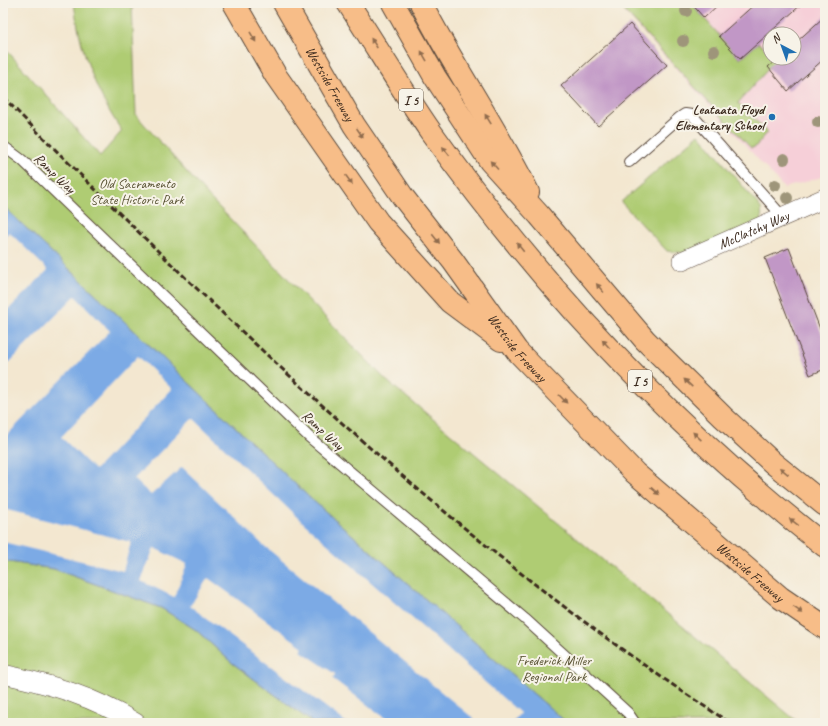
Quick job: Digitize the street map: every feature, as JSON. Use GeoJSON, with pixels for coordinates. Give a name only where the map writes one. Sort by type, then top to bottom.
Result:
{"type":"FeatureCollection","features":[{"type":"Feature","properties":{"kind":"highway"},"geometry":{"type":"LineString","coordinates":[[234,3],[276,76],[378,222],[450,302],[516,351]]}},
{"type":"Feature","properties":{"kind":"highway","name":"Westside Freeway"},"geometry":{"type":"LineString","coordinates":[[284,3],[354,125],[403,197],[453,261],[516,351],[635,473],[780,598],[825,628]]}},
{"type":"Feature","properties":{"kind":"highway","name":"I 5"},"geometry":{"type":"LineString","coordinates":[[348,3],[431,131],[534,266],[649,391],[773,506],[825,546]]}},
{"type":"Feature","properties":{"kind":"highway"},"geometry":{"type":"LineString","coordinates":[[393,3],[435,77],[490,161],[539,215],[645,340],[723,417],[773,463],[825,505]]}},
{"type":"Feature","properties":{"kind":"highway"},"geometry":{"type":"LineString","coordinates":[[420,3],[444,48],[510,156],[539,215]]}},
{"type":"Feature","properties":{"kind":"street","name":"McClatchy Way"},"geometry":{"type":"LineString","coordinates":[[682,261],[825,198]]}},
{"type":"Feature","properties":{"kind":"street"},"geometry":{"type":"LineString","coordinates":[[3,674],[57,687],[92,699],[136,723]]}},
{"type":"Feature","properties":{"kind":"lane"},"geometry":{"type":"LineString","coordinates":[[629,162],[679,118],[685,114],[692,115],[783,217]]}},
{"type":"Feature","properties":{"kind":"lane","name":"Ramp Way"},"geometry":{"type":"LineString","coordinates":[[3,146],[28,166],[309,437],[525,619],[628,713],[635,723]]}},
{"type":"Feature","properties":{"kind":"shaded area","name":"Leataata Floyd Elementary School"},"geometry":{"type":"Polygon","coordinates":[[[616,3],[825,3],[825,176],[784,188],[616,3]]]}},
{"type":"Feature","properties":{"kind":"green space","name":"Old Sacramento State Historic Park"},"geometry":{"type":"Polygon","coordinates":[[[74,3],[132,3],[136,115],[209,197],[386,380],[799,723],[567,723],[309,497],[3,206],[3,46],[100,156],[122,131],[104,101],[90,70],[80,37],[74,3]]]}},
{"type":"Feature","properties":{"kind":"green space"},"geometry":{"type":"Polygon","coordinates":[[[617,3],[691,3],[740,59],[758,43],[762,46],[762,66],[771,66],[738,103],[748,112],[746,115],[751,116],[768,132],[755,147],[751,148],[617,3]]]}},
{"type":"Feature","properties":{"kind":"green space"},"geometry":{"type":"Polygon","coordinates":[[[699,134],[761,208],[762,222],[685,253],[667,251],[621,202],[699,134]]]}},
{"type":"Feature","properties":{"kind":"green space"},"geometry":{"type":"Polygon","coordinates":[[[3,561],[54,569],[161,608],[196,630],[231,662],[313,723],[3,723],[3,561]]]}},
{"type":"Feature","properties":{"kind":"water"},"geometry":{"type":"Polygon","coordinates":[[[3,206],[309,497],[567,723],[313,723],[231,662],[196,630],[161,608],[54,569],[3,561],[3,206]]]}},
{"type":"Feature","properties":{"kind":"pier"},"geometry":{"type":"Polygon","coordinates":[[[9,232],[48,270],[3,315],[3,238],[9,232]]]}},
{"type":"Feature","properties":{"kind":"pier"},"geometry":{"type":"Polygon","coordinates":[[[75,296],[110,331],[3,439],[3,369],[75,296]]]}},
{"type":"Feature","properties":{"kind":"pier"},"geometry":{"type":"Polygon","coordinates":[[[138,356],[172,389],[95,470],[61,437],[138,356]]]}},
{"type":"Feature","properties":{"kind":"pier"},"geometry":{"type":"Polygon","coordinates":[[[193,418],[299,519],[520,713],[512,723],[479,723],[262,544],[182,467],[151,495],[134,479],[193,418]]]}},
{"type":"Feature","properties":{"kind":"pier"},"geometry":{"type":"Polygon","coordinates":[[[3,509],[131,542],[123,571],[3,542],[3,509]]]}},
{"type":"Feature","properties":{"kind":"pier"},"geometry":{"type":"Polygon","coordinates":[[[154,548],[187,564],[174,597],[141,581],[154,548]]]}},
{"type":"Feature","properties":{"kind":"pier"},"geometry":{"type":"Polygon","coordinates":[[[208,578],[303,647],[301,651],[335,674],[333,679],[389,721],[388,723],[347,723],[190,606],[208,578]]]}},
{"type":"Feature","properties":{"kind":"building"},"geometry":{"type":"Polygon","coordinates":[[[691,3],[720,3],[704,18],[691,3]]]}},
{"type":"Feature","properties":{"kind":"building"},"geometry":{"type":"Polygon","coordinates":[[[756,3],[803,3],[777,26],[762,26],[762,39],[740,59],[719,36],[756,3]]]}},
{"type":"Feature","properties":{"kind":"building"},"geometry":{"type":"Polygon","coordinates":[[[825,16],[825,58],[788,91],[768,67],[802,66],[802,37],[825,16]]]}},
{"type":"Feature","properties":{"kind":"building"},"geometry":{"type":"Polygon","coordinates":[[[630,24],[667,65],[598,126],[561,86],[630,24]]]}},
{"type":"Feature","properties":{"kind":"building"},"geometry":{"type":"Polygon","coordinates":[[[825,239],[825,248],[822,240],[825,239]]]}},
{"type":"Feature","properties":{"kind":"building"},"geometry":{"type":"Polygon","coordinates":[[[789,248],[825,342],[825,369],[810,375],[765,258],[789,248]]]}},
{"type":"Feature","properties":{"kind":"railway"},"geometry":{"type":"LineString","coordinates":[[3,97],[174,267],[261,349],[350,430],[440,508],[534,583],[630,655],[730,723]]}},
{"type":"Feature","properties":{"kind":"place","name":"Leataata Floyd Elementary School"},"geometry":{"type":"Point","coordinates":[772,117]}},
{"type":"Feature","properties":{"kind":"park label","name":"Frederick Miller Regional Park"},"geometry":{"type":"Point","coordinates":[554,668]}}]}
